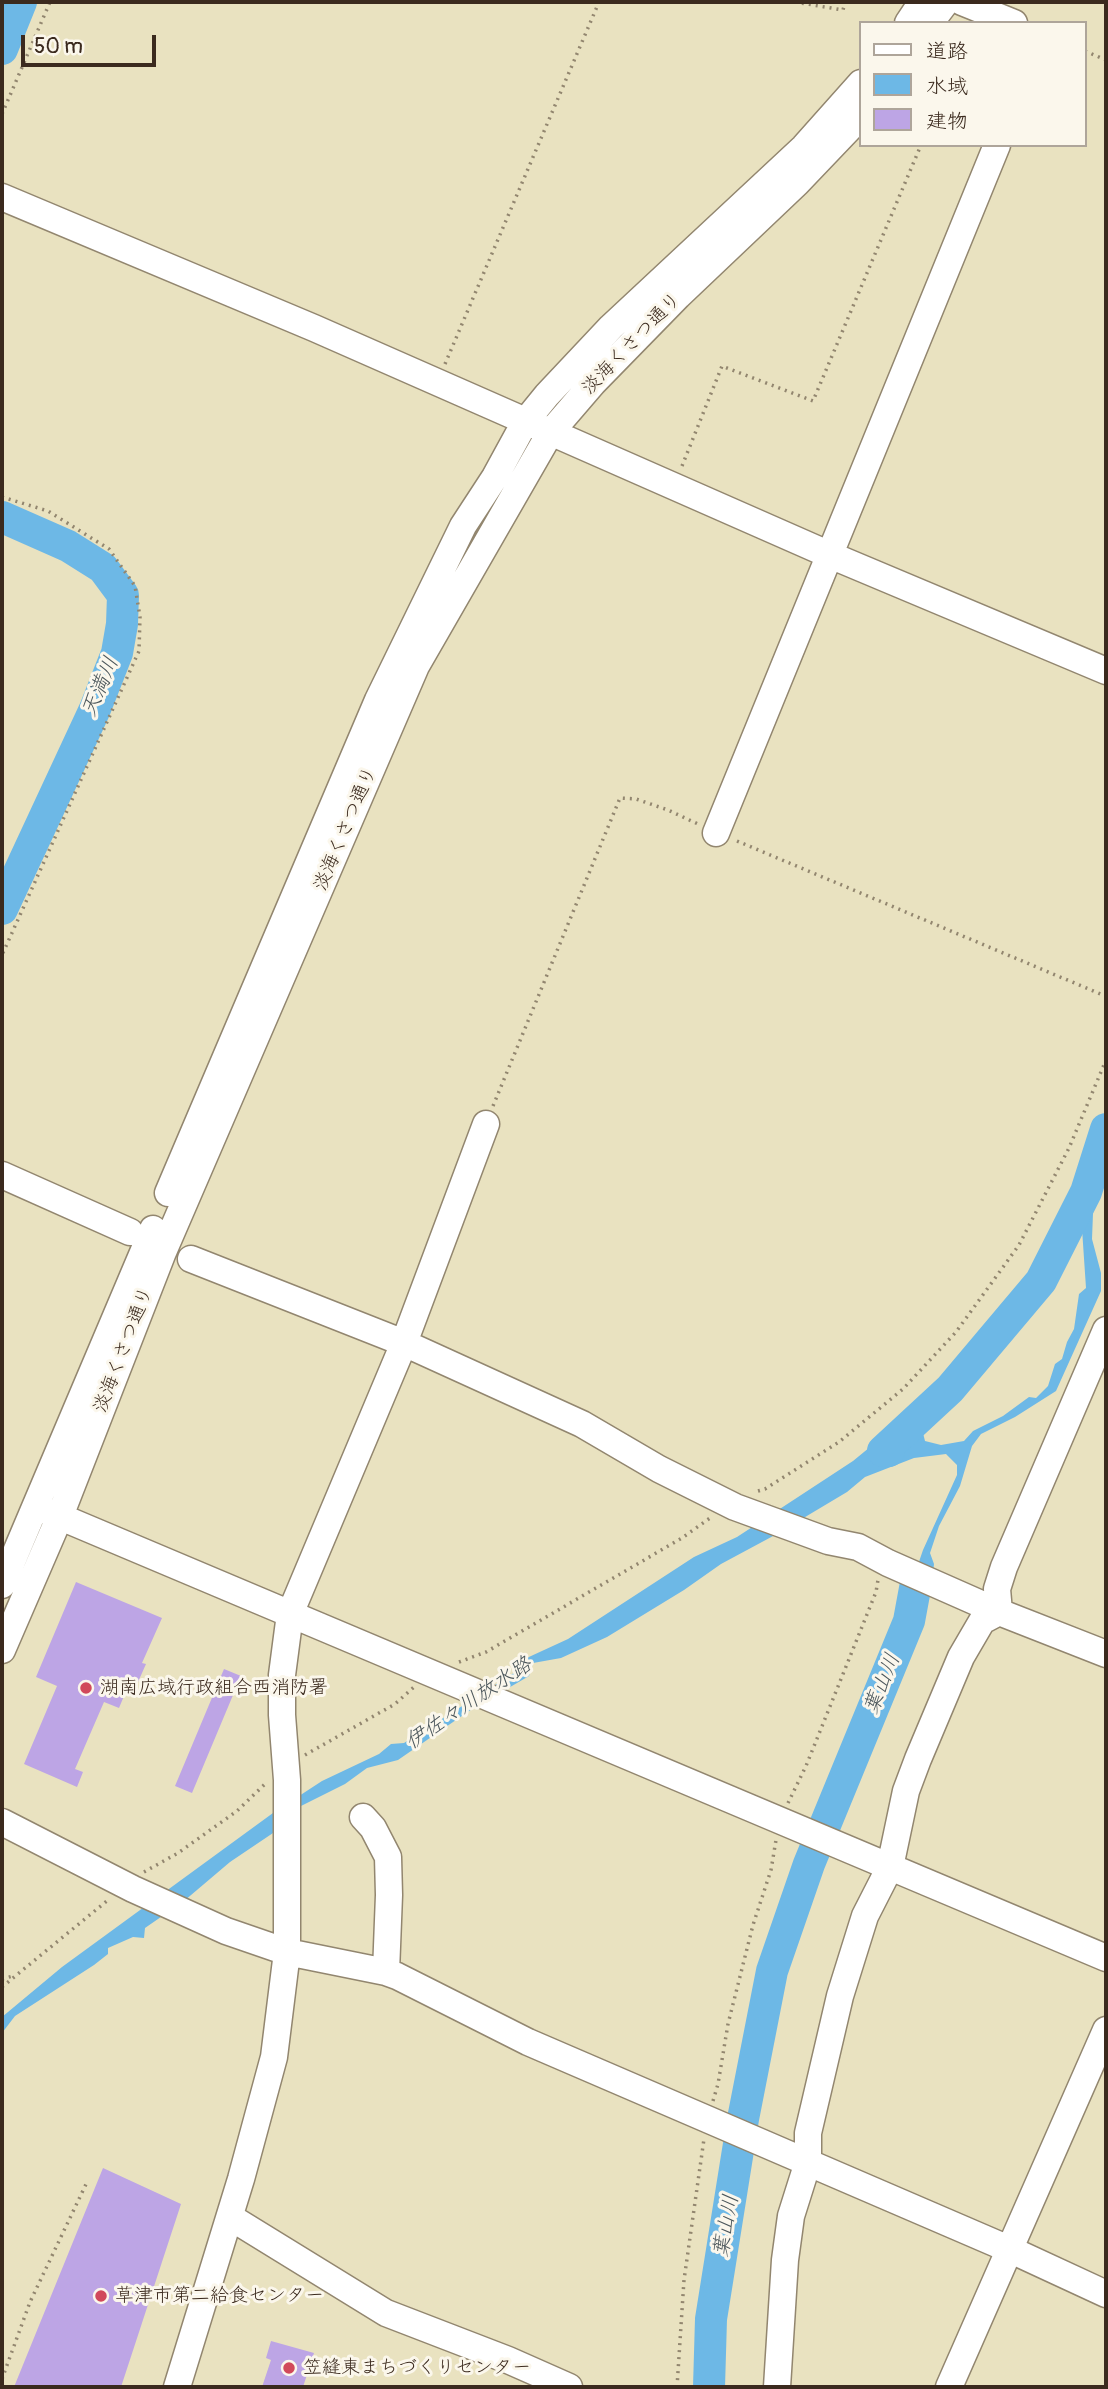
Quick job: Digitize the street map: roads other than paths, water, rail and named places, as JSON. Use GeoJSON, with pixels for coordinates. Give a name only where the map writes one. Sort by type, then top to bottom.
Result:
{"type":"FeatureCollection","features":[{"type":"Feature","properties":{"kind":"street"},"geometry":{"type":"LineString","coordinates":[[909,21],[922,2]]}},
{"type":"Feature","properties":{"kind":"street"},"geometry":{"type":"LineString","coordinates":[[932,21],[946,2]]}},
{"type":"Feature","properties":{"kind":"street"},"geometry":{"type":"LineString","coordinates":[[962,2],[1009,21]]}},
{"type":"Feature","properties":{"kind":"street","name":"淡海くさつ通り"},"geometry":{"type":"LineString","coordinates":[[2,1650],[47,1511],[379,700],[463,526],[495,477],[525,422],[547,395],[611,327],[804,147],[860,84]]}},
{"type":"Feature","properties":{"kind":"street","name":"淡海くさつ通り"},"geometry":{"type":"LineString","coordinates":[[2,1585],[47,1511],[163,1252],[416,666],[550,433],[603,373],[678,296],[797,183],[860,117]]}},
{"type":"Feature","properties":{"kind":"street"},"geometry":{"type":"LineString","coordinates":[[716,833],[996,147]]}},
{"type":"Feature","properties":{"kind":"street"},"geometry":{"type":"LineString","coordinates":[[2,197],[314,328],[830,555],[1106,671]]}},
{"type":"Feature","properties":{"kind":"street"},"geometry":{"type":"LineString","coordinates":[[177,2387],[230,2217],[274,2057],[287,1952],[288,1865],[282,1675],[290,1614],[404,1343],[486,1124]]}},
{"type":"Feature","properties":{"kind":"street"},"geometry":{"type":"LineString","coordinates":[[2,1175],[130,1232]]}},
{"type":"Feature","properties":{"kind":"street"},"geometry":{"type":"LineString","coordinates":[[191,1259],[404,1343],[582,1424],[659,1469],[730,1504],[821,1538],[858,1547],[999,1612],[1106,1654]]}},
{"type":"Feature","properties":{"kind":"street"},"geometry":{"type":"LineString","coordinates":[[999,1612],[997,1589],[1004,1567],[1106,1330]]}},
{"type":"Feature","properties":{"kind":"street"},"geometry":{"type":"LineString","coordinates":[[47,1511],[1106,1958]]}},
{"type":"Feature","properties":{"kind":"street"},"geometry":{"type":"LineString","coordinates":[[777,2387],[785,2260],[791,2216],[840,1996],[865,1916],[890,1867],[906,1791],[961,1657],[982,1621],[999,1612]]}},
{"type":"Feature","properties":{"kind":"street"},"geometry":{"type":"LineString","coordinates":[[363,1817],[373,1828],[387,1857],[389,1895],[386,1972]]}},
{"type":"Feature","properties":{"kind":"street"},"geometry":{"type":"LineString","coordinates":[[2,1822],[128,1887],[203,1921],[287,1952],[386,1972],[528,2042],[1011,2250],[1106,2294]]}},
{"type":"Feature","properties":{"kind":"street"},"geometry":{"type":"LineString","coordinates":[[949,2387],[1106,2030]]}},
{"type":"Feature","properties":{"kind":"street"},"geometry":{"type":"LineString","coordinates":[[230,2217],[386,2313],[508,2360],[569,2387]]}},
{"type":"Feature","properties":{"kind":"water","name":"伊佐々川放水路"},"geometry":{"type":"Polygon","coordinates":[[[1106,1123],[1106,1143],[1094,1188],[1092,1239],[1101,1273],[1101,1291],[1056,1391],[1015,1417],[981,1434],[972,1446],[960,1486],[939,1526],[930,1553],[934,1564],[931,1589],[913,1614],[910,1630],[905,1619],[909,1591],[923,1550],[957,1475],[957,1465],[946,1454],[914,1458],[865,1477],[847,1492],[721,1564],[607,1637],[561,1658],[533,1663],[529,1676],[469,1711],[398,1760],[367,1768],[345,1784],[301,1806],[276,1831],[230,1862],[184,1901],[145,1928],[144,1938],[133,1937],[108,1948],[108,1954],[94,1965],[15,2016],[2,2033],[2,2017],[62,1967],[273,1813],[322,1781],[379,1754],[391,1744],[404,1743],[517,1671],[518,1662],[568,1639],[694,1557],[737,1537],[853,1461],[903,1420],[923,1433],[925,1441],[941,1445],[964,1441],[973,1431],[1003,1416],[1029,1397],[1036,1398],[1048,1386],[1055,1364],[1062,1359],[1074,1329],[1079,1294],[1086,1288],[1081,1214],[1075,1196],[1106,1123]]]}},
{"type":"Feature","properties":{"kind":"waterway","name":"天満川"},"geometry":{"type":"LineString","coordinates":[[2,49],[21,2]]}},
{"type":"Feature","properties":{"kind":"waterway","name":"天満川"},"geometry":{"type":"LineString","coordinates":[[2,517],[68,546],[103,568],[123,595],[117,653],[95,709],[2,909]]}},
{"type":"Feature","properties":{"kind":"waterway","name":"葉山川"},"geometry":{"type":"LineString","coordinates":[[889,1451],[883,1451],[950,1389],[1041,1281],[1086,1192],[1106,1129]]}},
{"type":"Feature","properties":{"kind":"waterway","name":"葉山川"},"geometry":{"type":"LineString","coordinates":[[709,2387],[711,2319],[743,2119],[772,1971],[809,1864],[909,1621],[916,1583]]}},
{"type":"Feature","properties":{"kind":"place","name":"湖南広域行政組合西消防署"},"geometry":{"type":"Point","coordinates":[86,1688]}},
{"type":"Feature","properties":{"kind":"place","name":"草津市第二給食センター"},"geometry":{"type":"Point","coordinates":[101,2296]}},
{"type":"Feature","properties":{"kind":"place","name":"笠縫東まちづくりセンター"},"geometry":{"type":"Point","coordinates":[289,2368]}}]}
